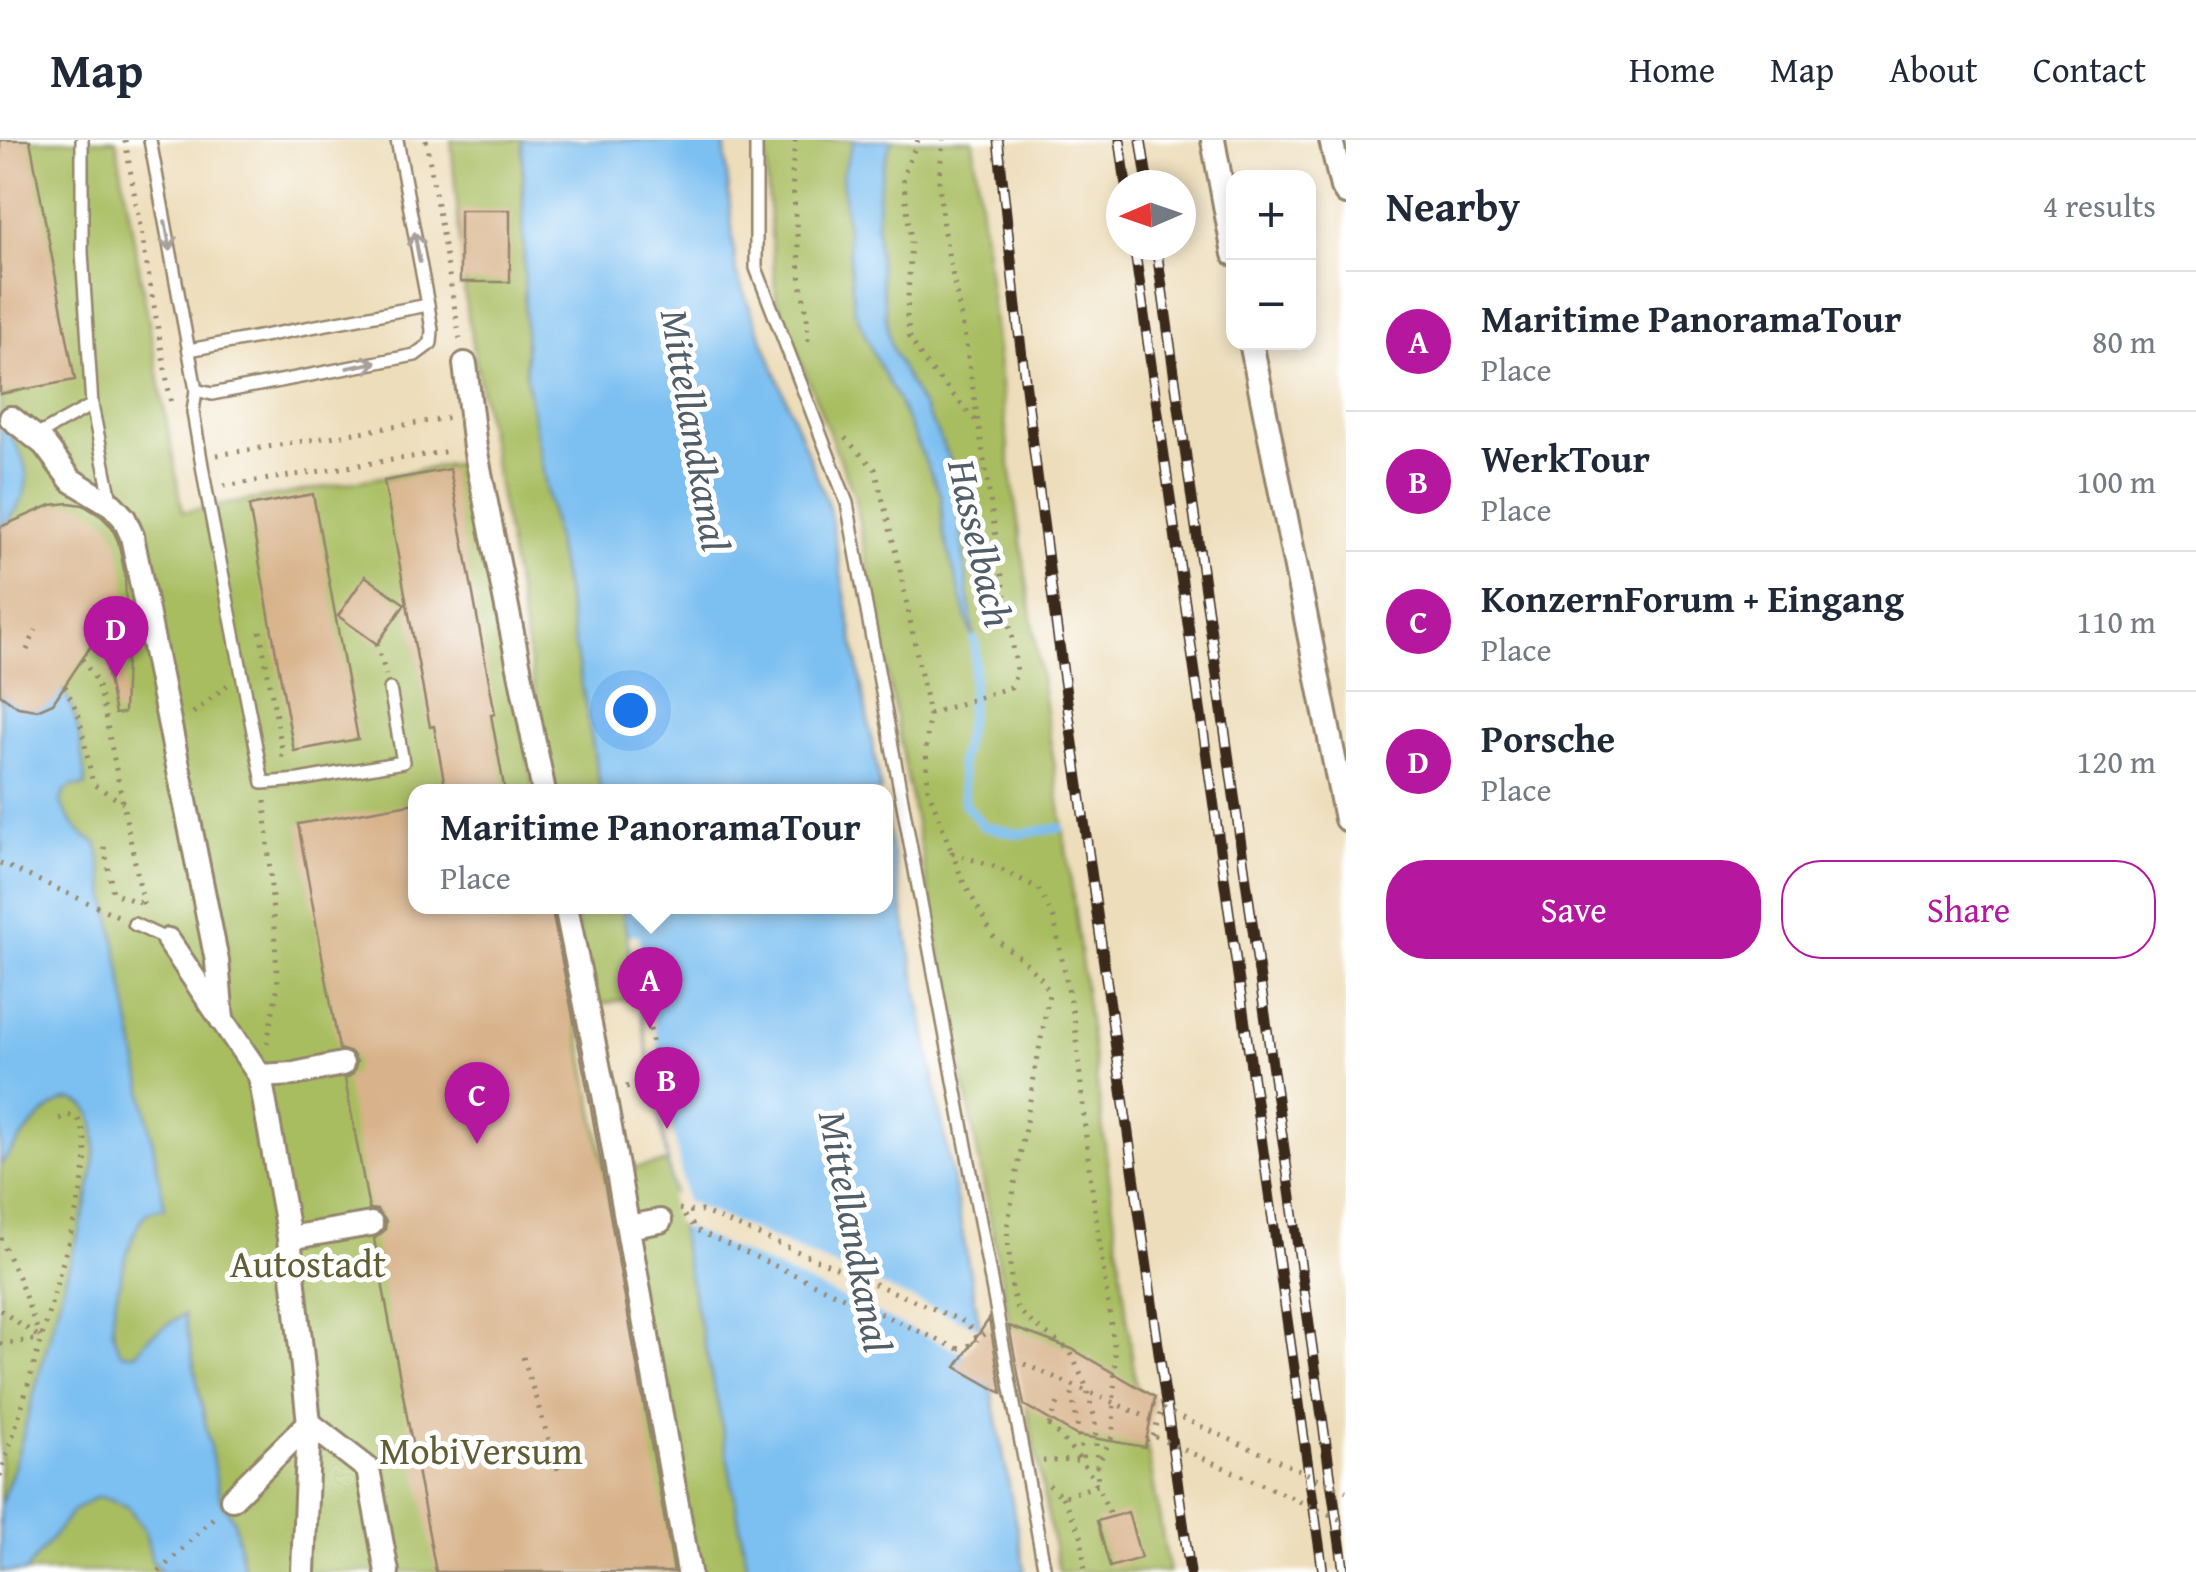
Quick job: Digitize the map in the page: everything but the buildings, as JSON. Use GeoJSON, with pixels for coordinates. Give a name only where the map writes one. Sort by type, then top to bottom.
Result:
{"type":"FeatureCollection","features":[{"type":"Feature","properties":{"kind":"street"},"geometry":{"type":"LineString","coordinates":[[1212,140],[1226,213]]}},
{"type":"Feature","properties":{"kind":"street"},"geometry":{"type":"LineString","coordinates":[[1331,140],[1346,193]]}},
{"type":"Feature","properties":{"kind":"street"},"geometry":{"type":"LineString","coordinates":[[1253,350],[1346,820]]}},
{"type":"Feature","properties":{"kind":"street"},"geometry":{"type":"LineString","coordinates":[[464,364],[476,448],[542,784]]}},
{"type":"Feature","properties":{"kind":"street"},"geometry":{"type":"LineString","coordinates":[[11,418],[44,444],[71,480],[112,504],[132,536],[217,960],[222,1020]]}},
{"type":"Feature","properties":{"kind":"street"},"geometry":{"type":"LineString","coordinates":[[567,914],[582,1020],[613,1183],[628,1227],[690,1572]]}},
{"type":"Feature","properties":{"kind":"street"},"geometry":{"type":"LineString","coordinates":[[159,935],[260,1076],[290,1238],[309,1423],[303,1572]]}},
{"type":"Feature","properties":{"kind":"street"},"geometry":{"type":"LineString","coordinates":[[260,1076],[342,1064]]}},
{"type":"Feature","properties":{"kind":"street"},"geometry":{"type":"LineString","coordinates":[[628,1227],[660,1221]]}},
{"type":"Feature","properties":{"kind":"street"},"geometry":{"type":"LineString","coordinates":[[290,1238],[372,1224]]}},
{"type":"Feature","properties":{"kind":"street"},"geometry":{"type":"LineString","coordinates":[[232,1499],[309,1423]]}},
{"type":"Feature","properties":{"kind":"street"},"geometry":{"type":"LineString","coordinates":[[309,1423],[368,1468],[386,1572]]}},
{"type":"Feature","properties":{"kind":"lane"},"geometry":{"type":"LineString","coordinates":[[82,140],[82,252],[92,405],[112,504]]}},
{"type":"Feature","properties":{"kind":"lane"},"geometry":{"type":"LineString","coordinates":[[150,140],[196,390],[193,412],[206,489],[263,783],[403,762],[390,689]]}},
{"type":"Feature","properties":{"kind":"lane"},"geometry":{"type":"LineString","coordinates":[[196,390],[212,394],[415,356],[431,343],[428,305],[397,140]]}},
{"type":"Feature","properties":{"kind":"lane"},"geometry":{"type":"LineString","coordinates":[[756,140],[756,268],[847,503],[1045,1572]]}},
{"type":"Feature","properties":{"kind":"lane"},"geometry":{"type":"LineString","coordinates":[[189,350],[428,305]]}},
{"type":"Feature","properties":{"kind":"lane"},"geometry":{"type":"LineString","coordinates":[[34,437],[92,405]]}},
{"type":"Feature","properties":{"kind":"lane"},"geometry":{"type":"LineString","coordinates":[[134,924],[159,935]]}},
{"type":"Feature","properties":{"kind":"path"},"geometry":{"type":"LineString","coordinates":[[126,140],[173,419]]}},
{"type":"Feature","properties":{"kind":"path"},"geometry":{"type":"LineString","coordinates":[[426,140],[464,364]]}},
{"type":"Feature","properties":{"kind":"path"},"geometry":{"type":"LineString","coordinates":[[795,140],[792,174],[808,360]]}},
{"type":"Feature","properties":{"kind":"path"},"geometry":{"type":"LineString","coordinates":[[918,140],[903,176],[911,241],[907,316],[910,338],[925,363],[978,424]]}},
{"type":"Feature","properties":{"kind":"path"},"geometry":{"type":"LineString","coordinates":[[929,714],[1011,687],[1017,672],[964,332],[943,228],[939,182],[943,140]]}},
{"type":"Feature","properties":{"kind":"path"},"geometry":{"type":"LineString","coordinates":[[201,457],[470,414]]}},
{"type":"Feature","properties":{"kind":"path"},"geometry":{"type":"LineString","coordinates":[[838,428],[875,469],[929,714],[928,789],[963,882],[995,939],[1043,980],[1049,994],[1007,1228],[1012,1291],[1017,1308],[1070,1350],[1095,1419],[1098,1485]]}},
{"type":"Feature","properties":{"kind":"path"},"geometry":{"type":"LineString","coordinates":[[206,489],[476,448]]}},
{"type":"Feature","properties":{"kind":"path"},"geometry":{"type":"LineString","coordinates":[[260,1076],[278,984],[263,783],[283,754],[260,631],[272,629]]}},
{"type":"Feature","properties":{"kind":"path"},"geometry":{"type":"LineString","coordinates":[[27,650],[36,630]]}},
{"type":"Feature","properties":{"kind":"path"},"geometry":{"type":"LineString","coordinates":[[377,644],[390,689]]}},
{"type":"Feature","properties":{"kind":"path"},"geometry":{"type":"LineString","coordinates":[[84,656],[105,715],[144,904],[159,935]]}},
{"type":"Feature","properties":{"kind":"path"},"geometry":{"type":"LineString","coordinates":[[172,731],[241,674]]}},
{"type":"Feature","properties":{"kind":"path"},"geometry":{"type":"LineString","coordinates":[[66,686],[79,716],[93,784],[123,802]]}},
{"type":"Feature","properties":{"kind":"path"},"geometry":{"type":"LineString","coordinates":[[104,847],[113,893],[144,904]]}},
{"type":"Feature","properties":{"kind":"path"},"geometry":{"type":"LineString","coordinates":[[952,853],[996,867],[1038,888],[1054,919],[1075,1024],[1089,1166],[1116,1353],[1113,1435],[1096,1466]]}},
{"type":"Feature","properties":{"kind":"path"},"geometry":{"type":"LineString","coordinates":[[0,862],[134,924]]}},
{"type":"Feature","properties":{"kind":"path"},"geometry":{"type":"LineString","coordinates":[[650,1028],[668,1129]]}},
{"type":"Feature","properties":{"kind":"path"},"geometry":{"type":"LineString","coordinates":[[629,1086],[659,1077]]}},
{"type":"Feature","properties":{"kind":"path"},"geometry":{"type":"LineString","coordinates":[[0,1476],[68,1243],[86,1151],[77,1117],[68,1115],[56,1121]]}},
{"type":"Feature","properties":{"kind":"path"},"geometry":{"type":"LineString","coordinates":[[964,1355],[694,1229],[673,1207],[702,1211],[967,1323],[978,1342]]}},
{"type":"Feature","properties":{"kind":"path"},"geometry":{"type":"LineString","coordinates":[[0,1238],[41,1339]]}},
{"type":"Feature","properties":{"kind":"path"},"geometry":{"type":"LineString","coordinates":[[0,1310],[41,1339]]}},
{"type":"Feature","properties":{"kind":"path"},"geometry":{"type":"LineString","coordinates":[[958,1349],[978,1342],[989,1330]]}},
{"type":"Feature","properties":{"kind":"path"},"geometry":{"type":"LineString","coordinates":[[0,1344],[41,1339]]}},
{"type":"Feature","properties":{"kind":"path"},"geometry":{"type":"LineString","coordinates":[[523,1356],[560,1476]]}},
{"type":"Feature","properties":{"kind":"path"},"geometry":{"type":"LineString","coordinates":[[1083,1460],[1075,1389],[1158,1422]]}},
{"type":"Feature","properties":{"kind":"path"},"geometry":{"type":"LineString","coordinates":[[1060,1398],[1049,1425],[1083,1460],[1111,1517]]}},
{"type":"Feature","properties":{"kind":"path"},"geometry":{"type":"LineString","coordinates":[[1153,1405],[1346,1491]]}},
{"type":"Feature","properties":{"kind":"path"},"geometry":{"type":"LineString","coordinates":[[1162,1408],[1149,1438],[1346,1522]]}},
{"type":"Feature","properties":{"kind":"path"},"geometry":{"type":"LineString","coordinates":[[1024,1462],[1083,1460]]}},
{"type":"Feature","properties":{"kind":"path"},"geometry":{"type":"LineString","coordinates":[[1024,1462],[1062,1497],[1081,1534],[1085,1572]]}},
{"type":"Feature","properties":{"kind":"path"},"geometry":{"type":"LineString","coordinates":[[1062,1497],[1098,1485]]}},
{"type":"Feature","properties":{"kind":"path"},"geometry":{"type":"LineString","coordinates":[[159,1572],[232,1499]]}},
{"type":"Feature","properties":{"kind":"green space","name":"Autostadt"},"geometry":{"type":"Polygon","coordinates":[[[0,140],[116,140],[183,512],[472,461],[533,784],[408,784],[408,914],[557,914],[614,1219],[632,1228],[622,1170],[669,1162],[748,1572],[0,1572],[0,140]]]}},
{"type":"Feature","properties":{"kind":"green space"},"geometry":{"type":"Polygon","coordinates":[[[451,140],[522,140],[526,376],[600,784],[552,784],[466,307],[451,140]]]}},
{"type":"Feature","properties":{"kind":"green space"},"geometry":{"type":"Polygon","coordinates":[[[764,140],[973,140],[1011,473],[1072,889],[1135,1378],[1169,1572],[1059,1572],[854,495],[776,299],[764,140]]]}},
{"type":"Feature","properties":{"kind":"green space"},"geometry":{"type":"Polygon","coordinates":[[[575,914],[623,914],[639,997],[592,1006],[575,914]]]}},
{"type":"Feature","properties":{"kind":"water","name":"Mittellandkanal"},"geometry":{"type":"Polygon","coordinates":[[[522,140],[724,140],[736,273],[829,507],[880,784],[600,784],[526,376],[522,140]]]}},
{"type":"Feature","properties":{"kind":"water"},"geometry":{"type":"Polygon","coordinates":[[[854,140],[892,140],[880,181],[877,222],[889,336],[897,360],[937,431],[953,470],[976,652],[943,531],[941,496],[854,309],[842,175],[854,140]]]}},
{"type":"Feature","properties":{"kind":"water"},"geometry":{"type":"Polygon","coordinates":[[[0,421],[19,449],[27,480],[18,506],[0,527],[0,421]]]}},
{"type":"Feature","properties":{"kind":"water"},"geometry":{"type":"Polygon","coordinates":[[[0,647],[60,687],[76,721],[86,786],[72,786],[64,792],[61,802],[75,826],[97,843],[165,1208],[144,1216],[133,1236],[116,1300],[115,1339],[121,1353],[135,1354],[149,1337],[184,1314],[220,1498],[234,1520],[244,1572],[162,1572],[152,1561],[145,1531],[128,1507],[96,1497],[73,1511],[25,1572],[0,1572],[0,1505],[81,1224],[92,1179],[95,1137],[89,1110],[78,1102],[64,1101],[38,1119],[0,1165],[0,647]]]}},
{"type":"Feature","properties":{"kind":"water","name":"Mittellandkanal"},"geometry":{"type":"Polygon","coordinates":[[[893,856],[1025,1572],[748,1572],[719,1410],[684,1253],[623,914],[893,914],[893,856]]]}},
{"type":"Feature","properties":{"kind":"pier"},"geometry":{"type":"Polygon","coordinates":[[[638,934],[686,1201],[986,1331],[992,1366],[687,1228],[681,1229],[675,1222],[670,1194],[675,1195],[628,935],[638,934]]]}},
{"type":"Feature","properties":{"kind":"waterway","name":"Hasselbach"},"geometry":{"type":"LineString","coordinates":[[974,640],[969,719],[960,762],[965,804],[983,826],[1019,834],[1060,828]]}},
{"type":"Feature","properties":{"kind":"railway"},"geometry":{"type":"LineString","coordinates":[[998,140],[1055,616],[1190,1572]]}},
{"type":"Feature","properties":{"kind":"railway"},"geometry":{"type":"LineString","coordinates":[[1120,140],[1124,170]]}},
{"type":"Feature","properties":{"kind":"railway"},"geometry":{"type":"LineString","coordinates":[[1141,140],[1146,170]]}},
{"type":"Feature","properties":{"kind":"railway"},"geometry":{"type":"LineString","coordinates":[[1136,260],[1323,1572]]}},
{"type":"Feature","properties":{"kind":"railway"},"geometry":{"type":"LineString","coordinates":[[1158,260],[1344,1572]]}},
{"type":"Feature","properties":{"kind":"place","name":"Porsche"},"geometry":{"type":"Point","coordinates":[116,678]}},
{"type":"Feature","properties":{"kind":"place","name":"Maritime PanoramaTour"},"geometry":{"type":"Point","coordinates":[650,1029]}},
{"type":"Feature","properties":{"kind":"place","name":"WerkTour"},"geometry":{"type":"Point","coordinates":[667,1129]}},
{"type":"Feature","properties":{"kind":"place","name":"KonzernForum + Eingang"},"geometry":{"type":"Point","coordinates":[477,1144]}},
{"type":"Feature","properties":{"kind":"park label","name":"MobiVersum"},"geometry":{"type":"Point","coordinates":[481,1450]}}]}
